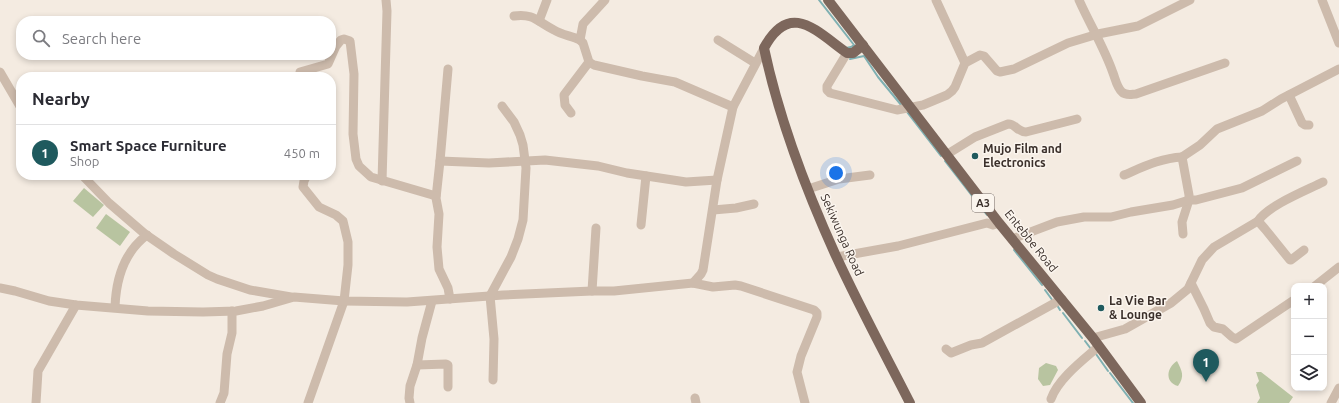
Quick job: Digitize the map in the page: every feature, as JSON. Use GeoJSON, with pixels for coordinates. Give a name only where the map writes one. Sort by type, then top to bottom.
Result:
{"type":"FeatureCollection","features":[{"type":"Feature","properties":{"kind":"main road","name":"Entebbe Road"},"geometry":{"type":"LineString","coordinates":[[828,0],[911,107],[946,155],[999,223],[1096,342],[1141,403]]}},
{"type":"Feature","properties":{"kind":"main road"},"geometry":{"type":"LineString","coordinates":[[764,48],[769,38],[781,26],[786,23],[799,22],[813,28],[847,53],[853,53],[863,45]]}},
{"type":"Feature","properties":{"kind":"main road","name":"Sekiwunga Road"},"geometry":{"type":"LineString","coordinates":[[764,48],[770,77],[783,119],[808,189],[837,257],[910,403]]}},
{"type":"Feature","properties":{"kind":"street"},"geometry":{"type":"LineString","coordinates":[[382,181],[387,11],[386,0]]}},
{"type":"Feature","properties":{"kind":"street"},"geometry":{"type":"LineString","coordinates":[[539,21],[547,0]]}},
{"type":"Feature","properties":{"kind":"street"},"geometry":{"type":"LineString","coordinates":[[580,40],[583,24],[605,0]]}},
{"type":"Feature","properties":{"kind":"street"},"geometry":{"type":"LineString","coordinates":[[847,53],[827,86],[827,90],[830,93],[897,110],[923,105],[950,93],[955,87],[964,63],[936,0]]}},
{"type":"Feature","properties":{"kind":"street"},"geometry":{"type":"LineString","coordinates":[[1079,0],[1087,19],[1108,57],[1118,87],[1123,93],[1128,95],[1136,94],[1225,63]]}},
{"type":"Feature","properties":{"kind":"street"},"geometry":{"type":"LineString","coordinates":[[964,63],[982,55],[988,59],[996,71],[1004,72],[1026,64],[1068,43],[1138,26],[1190,0]]}},
{"type":"Feature","properties":{"kind":"street"},"geometry":{"type":"LineString","coordinates":[[1322,0],[1339,43]]}},
{"type":"Feature","properties":{"kind":"street"},"geometry":{"type":"LineString","coordinates":[[514,16],[526,15],[532,17],[553,30],[580,40],[583,43],[589,62],[594,65],[675,82],[733,107]]}},
{"type":"Feature","properties":{"kind":"street"},"geometry":{"type":"LineString","coordinates":[[336,46],[338,42],[344,39],[350,41],[351,43],[354,74],[353,134],[358,166],[371,177],[436,196]]}},
{"type":"Feature","properties":{"kind":"street"},"geometry":{"type":"LineString","coordinates":[[718,40],[755,63]]}},
{"type":"Feature","properties":{"kind":"street"},"geometry":{"type":"LineString","coordinates":[[694,284],[703,270],[717,180],[733,107],[764,48]]}},
{"type":"Feature","properties":{"kind":"street"},"geometry":{"type":"LineString","coordinates":[[300,72],[328,64],[330,60]]}},
{"type":"Feature","properties":{"kind":"street"},"geometry":{"type":"LineString","coordinates":[[571,113],[565,105],[564,95],[589,62]]}},
{"type":"Feature","properties":{"kind":"street"},"geometry":{"type":"LineString","coordinates":[[448,69],[436,196],[439,214],[437,247],[439,269],[448,288],[450,299]]}},
{"type":"Feature","properties":{"kind":"street"},"geometry":{"type":"LineString","coordinates":[[1124,175],[1151,163],[1172,157],[1182,157],[1200,145],[1217,129],[1262,111],[1339,69]]}},
{"type":"Feature","properties":{"kind":"street"},"geometry":{"type":"LineString","coordinates":[[0,72],[16,99]]}},
{"type":"Feature","properties":{"kind":"street"},"geometry":{"type":"LineString","coordinates":[[1289,95],[1302,123],[1309,125]]}},
{"type":"Feature","properties":{"kind":"street"},"geometry":{"type":"LineString","coordinates":[[493,380],[494,339],[490,296],[511,257],[518,240],[523,220],[526,161],[523,146],[514,122],[502,106]]}},
{"type":"Feature","properties":{"kind":"street"},"geometry":{"type":"LineString","coordinates":[[946,155],[975,137],[1008,124],[1012,124],[1020,131],[1026,132],[1076,119]]}},
{"type":"Feature","properties":{"kind":"street"},"geometry":{"type":"LineString","coordinates":[[1182,157],[1189,195],[1182,222],[1183,234]]}},
{"type":"Feature","properties":{"kind":"street"},"geometry":{"type":"LineString","coordinates":[[440,161],[489,163],[545,160],[598,166],[627,173],[686,182],[717,180]]}},
{"type":"Feature","properties":{"kind":"street"},"geometry":{"type":"LineString","coordinates":[[1012,239],[1057,222],[1084,217],[1111,218],[1130,212],[1173,205],[1188,200],[1196,200],[1242,188],[1297,162]]}},
{"type":"Feature","properties":{"kind":"street"},"geometry":{"type":"LineString","coordinates":[[808,189],[839,180],[870,175]]}},
{"type":"Feature","properties":{"kind":"street"},"geometry":{"type":"LineString","coordinates":[[642,225],[646,176]]}},
{"type":"Feature","properties":{"kind":"street"},"geometry":{"type":"LineString","coordinates":[[87,180],[109,203],[147,235],[174,254],[217,279],[250,290],[294,297],[344,301],[407,302],[490,296],[614,291],[694,284],[713,287],[741,286],[814,310],[817,313],[817,317],[801,356],[797,372],[805,403]]}},
{"type":"Feature","properties":{"kind":"street"},"geometry":{"type":"LineString","coordinates":[[304,180],[303,187],[319,207],[336,215],[344,223],[348,242],[348,265],[344,301],[308,403]]}},
{"type":"Feature","properties":{"kind":"street"},"geometry":{"type":"LineString","coordinates":[[1051,399],[1055,390],[1096,342],[1146,318],[1185,292],[1202,260],[1214,247],[1258,222],[1265,213],[1323,182]]}},
{"type":"Feature","properties":{"kind":"street"},"geometry":{"type":"LineString","coordinates":[[713,210],[736,208],[754,204]]}},
{"type":"Feature","properties":{"kind":"street"},"geometry":{"type":"LineString","coordinates":[[1258,222],[1290,260],[1304,250]]}},
{"type":"Feature","properties":{"kind":"street"},"geometry":{"type":"LineString","coordinates":[[837,257],[898,246],[987,223],[992,225],[999,223]]}},
{"type":"Feature","properties":{"kind":"street"},"geometry":{"type":"LineString","coordinates":[[592,291],[596,228]]}},
{"type":"Feature","properties":{"kind":"street"},"geometry":{"type":"LineString","coordinates":[[115,308],[116,293],[122,269],[139,241],[147,235]]}},
{"type":"Feature","properties":{"kind":"street"},"geometry":{"type":"LineString","coordinates":[[1319,283],[1339,267]]}},
{"type":"Feature","properties":{"kind":"street"},"geometry":{"type":"LineString","coordinates":[[1191,283],[1210,323],[1223,329],[1232,338],[1236,339],[1291,302]]}},
{"type":"Feature","properties":{"kind":"street"},"geometry":{"type":"LineString","coordinates":[[0,288],[49,301],[76,305],[159,312],[232,311],[263,306],[294,297]]}},
{"type":"Feature","properties":{"kind":"street"},"geometry":{"type":"LineString","coordinates":[[946,349],[951,353],[971,345],[982,343],[1062,299]]}},
{"type":"Feature","properties":{"kind":"street"},"geometry":{"type":"LineString","coordinates":[[410,403],[409,392],[432,301]]}},
{"type":"Feature","properties":{"kind":"street"},"geometry":{"type":"LineString","coordinates":[[36,403],[38,371],[76,305]]}},
{"type":"Feature","properties":{"kind":"street"},"geometry":{"type":"LineString","coordinates":[[220,403],[224,393],[226,354],[232,333],[232,311]]}},
{"type":"Feature","properties":{"kind":"street"},"geometry":{"type":"LineString","coordinates":[[417,365],[448,365],[448,387]]}},
{"type":"Feature","properties":{"kind":"street"},"geometry":{"type":"LineString","coordinates":[[1331,403],[1339,388]]}},
{"type":"Feature","properties":{"kind":"green space"},"geometry":{"type":"Polygon","coordinates":[[[84,188],[104,205],[93,217],[73,201],[84,188]]]}},
{"type":"Feature","properties":{"kind":"green space"},"geometry":{"type":"Polygon","coordinates":[[[106,214],[130,232],[120,246],[96,228],[106,214]]]}},
{"type":"Feature","properties":{"kind":"green space"},"geometry":{"type":"Polygon","coordinates":[[[1177,361],[1182,374],[1182,379],[1178,386],[1171,381],[1168,374],[1171,367],[1177,361]]]}},
{"type":"Feature","properties":{"kind":"green space"},"geometry":{"type":"Polygon","coordinates":[[[1046,363],[1056,366],[1058,370],[1050,385],[1043,386],[1038,379],[1039,368],[1046,363]]]}},
{"type":"Feature","properties":{"kind":"green space"},"geometry":{"type":"Polygon","coordinates":[[[1256,372],[1261,372],[1293,397],[1289,403],[1257,403],[1260,398],[1256,385],[1259,381],[1256,372]]]}},
{"type":"Feature","properties":{"kind":"waterway"},"geometry":{"type":"LineString","coordinates":[[819,0],[854,45],[846,48]]}},
{"type":"Feature","properties":{"kind":"waterway"},"geometry":{"type":"LineString","coordinates":[[850,59],[864,56],[878,77],[902,106]]}},
{"type":"Feature","properties":{"kind":"waterway"},"geometry":{"type":"LineString","coordinates":[[907,112],[941,156]]}},
{"type":"Feature","properties":{"kind":"waterway"},"geometry":{"type":"LineString","coordinates":[[945,161],[987,215]]}},
{"type":"Feature","properties":{"kind":"waterway"},"geometry":{"type":"LineString","coordinates":[[1014,250],[1042,285]]}},
{"type":"Feature","properties":{"kind":"waterway"},"geometry":{"type":"LineString","coordinates":[[1045,290],[1053,301]]}},
{"type":"Feature","properties":{"kind":"waterway"},"geometry":{"type":"LineString","coordinates":[[1057,305],[1060,310]]}},
{"type":"Feature","properties":{"kind":"waterway"},"geometry":{"type":"LineString","coordinates":[[1063,313],[1082,338]]}},
{"type":"Feature","properties":{"kind":"waterway"},"geometry":{"type":"LineString","coordinates":[[1085,341],[1091,349]]}},
{"type":"Feature","properties":{"kind":"waterway"},"geometry":{"type":"LineString","coordinates":[[1096,354],[1108,371]]}},
{"type":"Feature","properties":{"kind":"waterway"},"geometry":{"type":"LineString","coordinates":[[1110,373],[1133,403]]}},
{"type":"Feature","properties":{"kind":"place","name":"Mujo Film and Electronics"},"geometry":{"type":"Point","coordinates":[975,156]}},
{"type":"Feature","properties":{"kind":"place","name":"La Vie Bar & Lounge"},"geometry":{"type":"Point","coordinates":[1101,308]}},
{"type":"Feature","properties":{"kind":"place","name":"Smart Space Furniture"},"geometry":{"type":"Point","coordinates":[1206,382]}}]}
